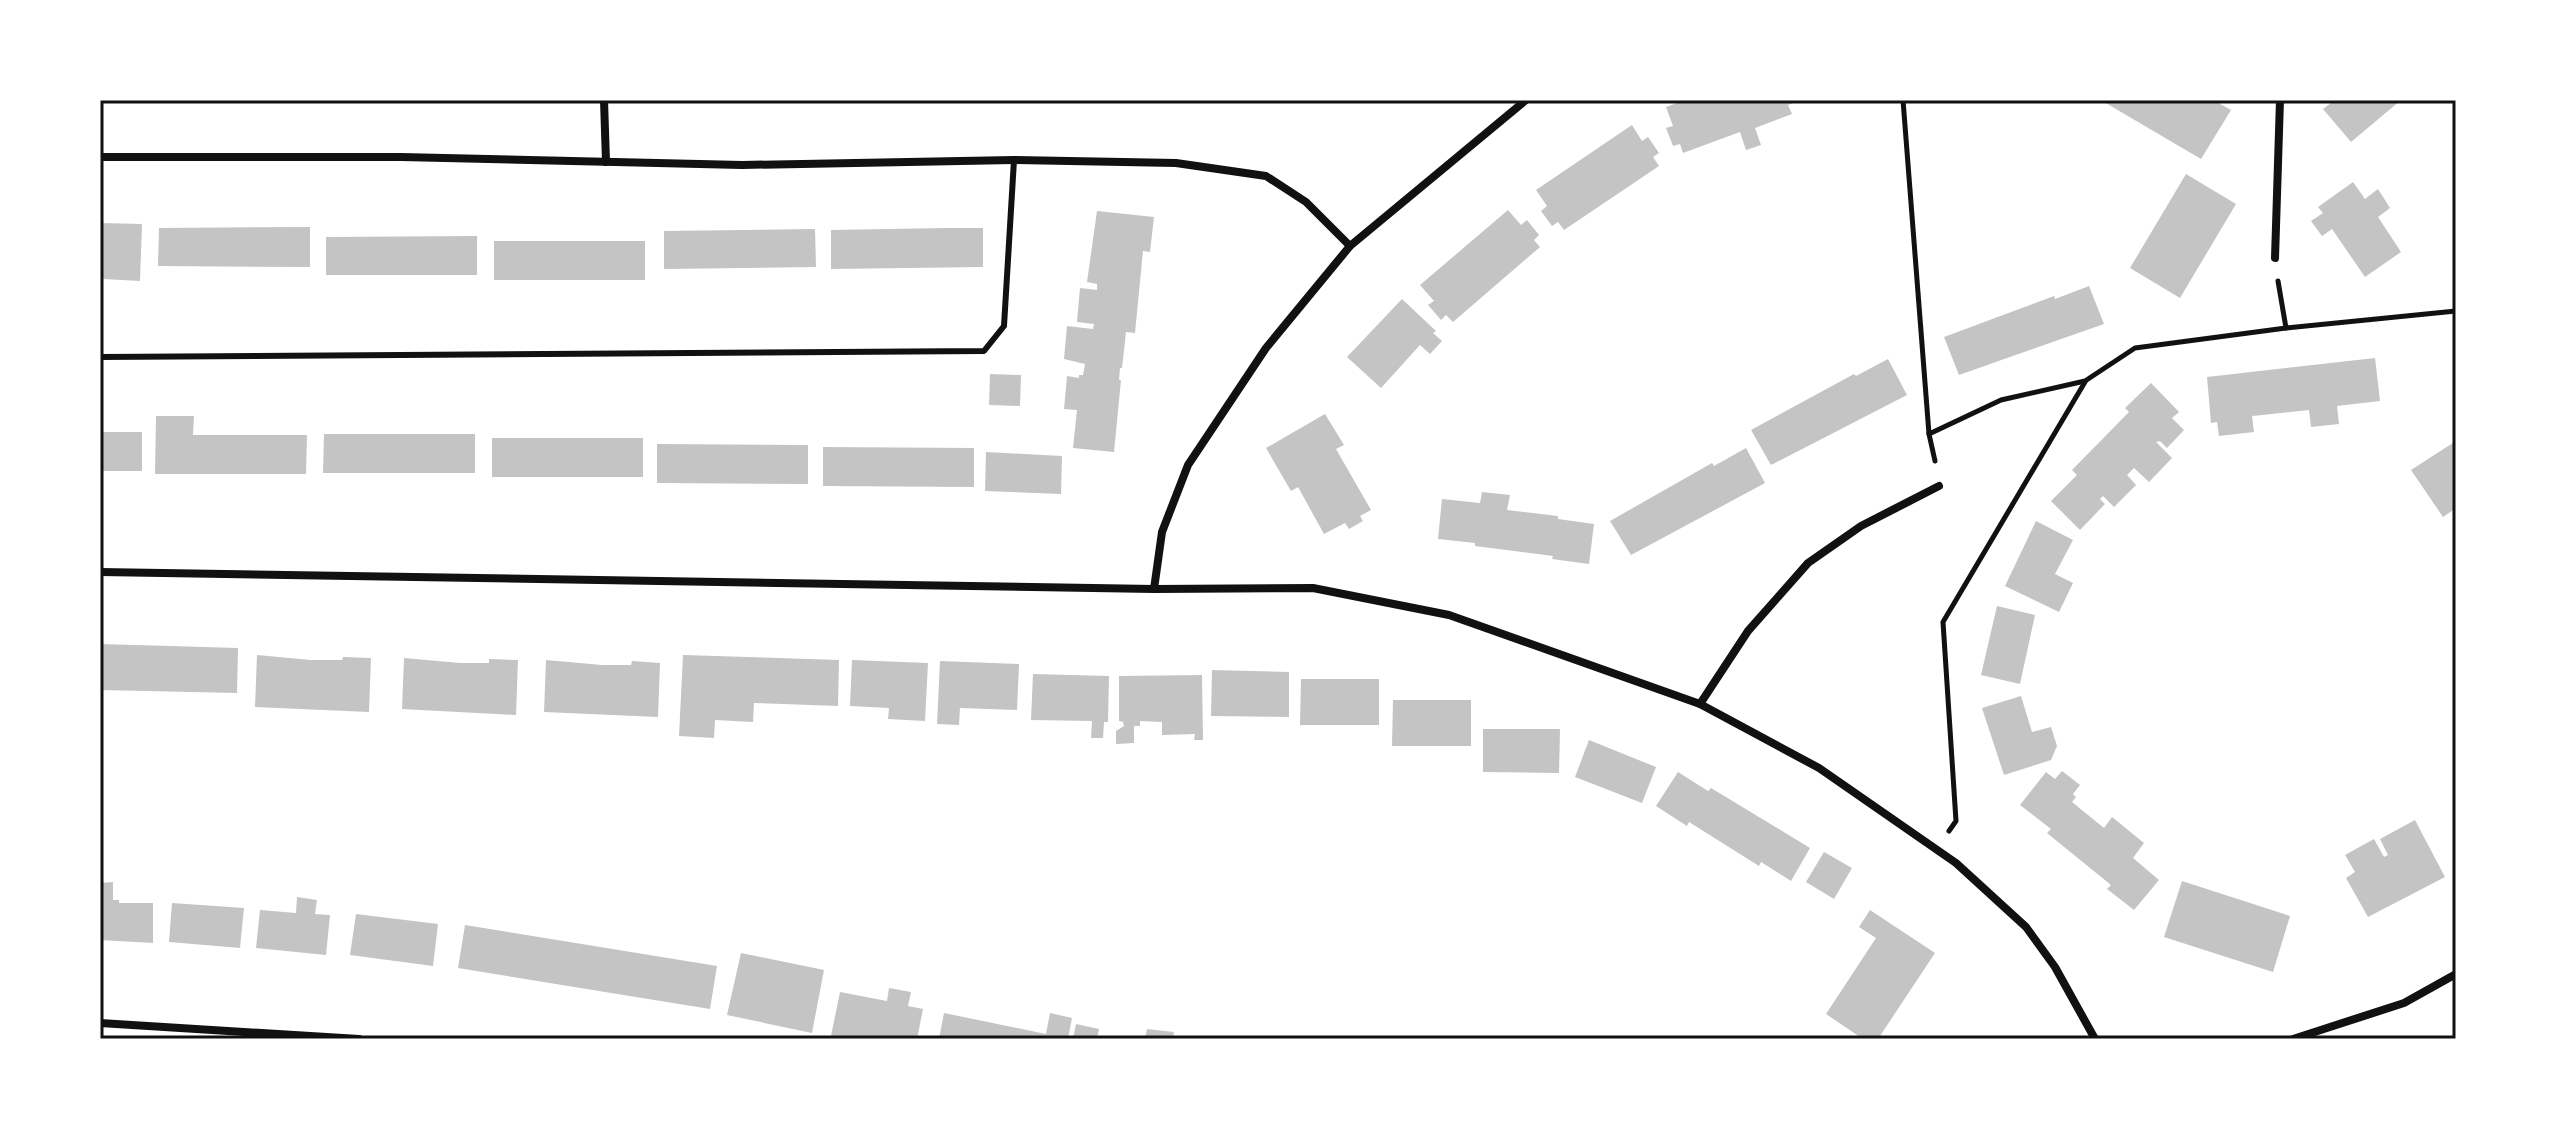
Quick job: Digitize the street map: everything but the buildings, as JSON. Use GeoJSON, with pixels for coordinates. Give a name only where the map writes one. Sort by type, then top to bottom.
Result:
{"type":"FeatureCollection","features":[{"type":"Feature","properties":{"kind":"street"},"geometry":{"type":"LineString","coordinates":[[604,100],[606,162]]}},
{"type":"Feature","properties":{"kind":"street"},"geometry":{"type":"LineString","coordinates":[[1154,589],[1162,532],[1188,465],[1266,348],[1350,246],[1526,100]]}},
{"type":"Feature","properties":{"kind":"street"},"geometry":{"type":"LineString","coordinates":[[2275,258],[2280,100]]}},
{"type":"Feature","properties":{"kind":"street"},"geometry":{"type":"LineString","coordinates":[[100,157],[401,157],[757,165],[1014,160],[1176,163],[1266,176],[1306,202],[1350,246]]}},
{"type":"Feature","properties":{"kind":"street"},"geometry":{"type":"LineString","coordinates":[[1700,704],[1748,631],[1808,563],[1861,526],[1939,486]]}},
{"type":"Feature","properties":{"kind":"street"},"geometry":{"type":"LineString","coordinates":[[100,572],[1154,589],[1313,588],[1449,615],[1700,704],[1819,768],[1956,863],[2026,927],[2055,967],[2095,1039]]}},
{"type":"Feature","properties":{"kind":"street"},"geometry":{"type":"LineString","coordinates":[[2293,1039],[2404,1003],[2456,974]]}},
{"type":"Feature","properties":{"kind":"street"},"geometry":{"type":"LineString","coordinates":[[100,1023],[359,1039]]}},
{"type":"Feature","properties":{"kind":"lane"},"geometry":{"type":"LineString","coordinates":[[100,357],[984,351],[1004,326],[1014,160]]}},
{"type":"Feature","properties":{"kind":"path"},"geometry":{"type":"LineString","coordinates":[[1903,100],[1929,434],[1939,486]]}},
{"type":"Feature","properties":{"kind":"path"},"geometry":{"type":"LineString","coordinates":[[2275,258],[2286,328]]}},
{"type":"Feature","properties":{"kind":"path"},"geometry":{"type":"LineString","coordinates":[[1929,434],[2001,400],[2085,381],[2135,348],[2286,328],[2456,311]]}},
{"type":"Feature","properties":{"kind":"path"},"geometry":{"type":"LineString","coordinates":[[1937,849],[1956,821],[1943,622],[2085,381]]}}]}
